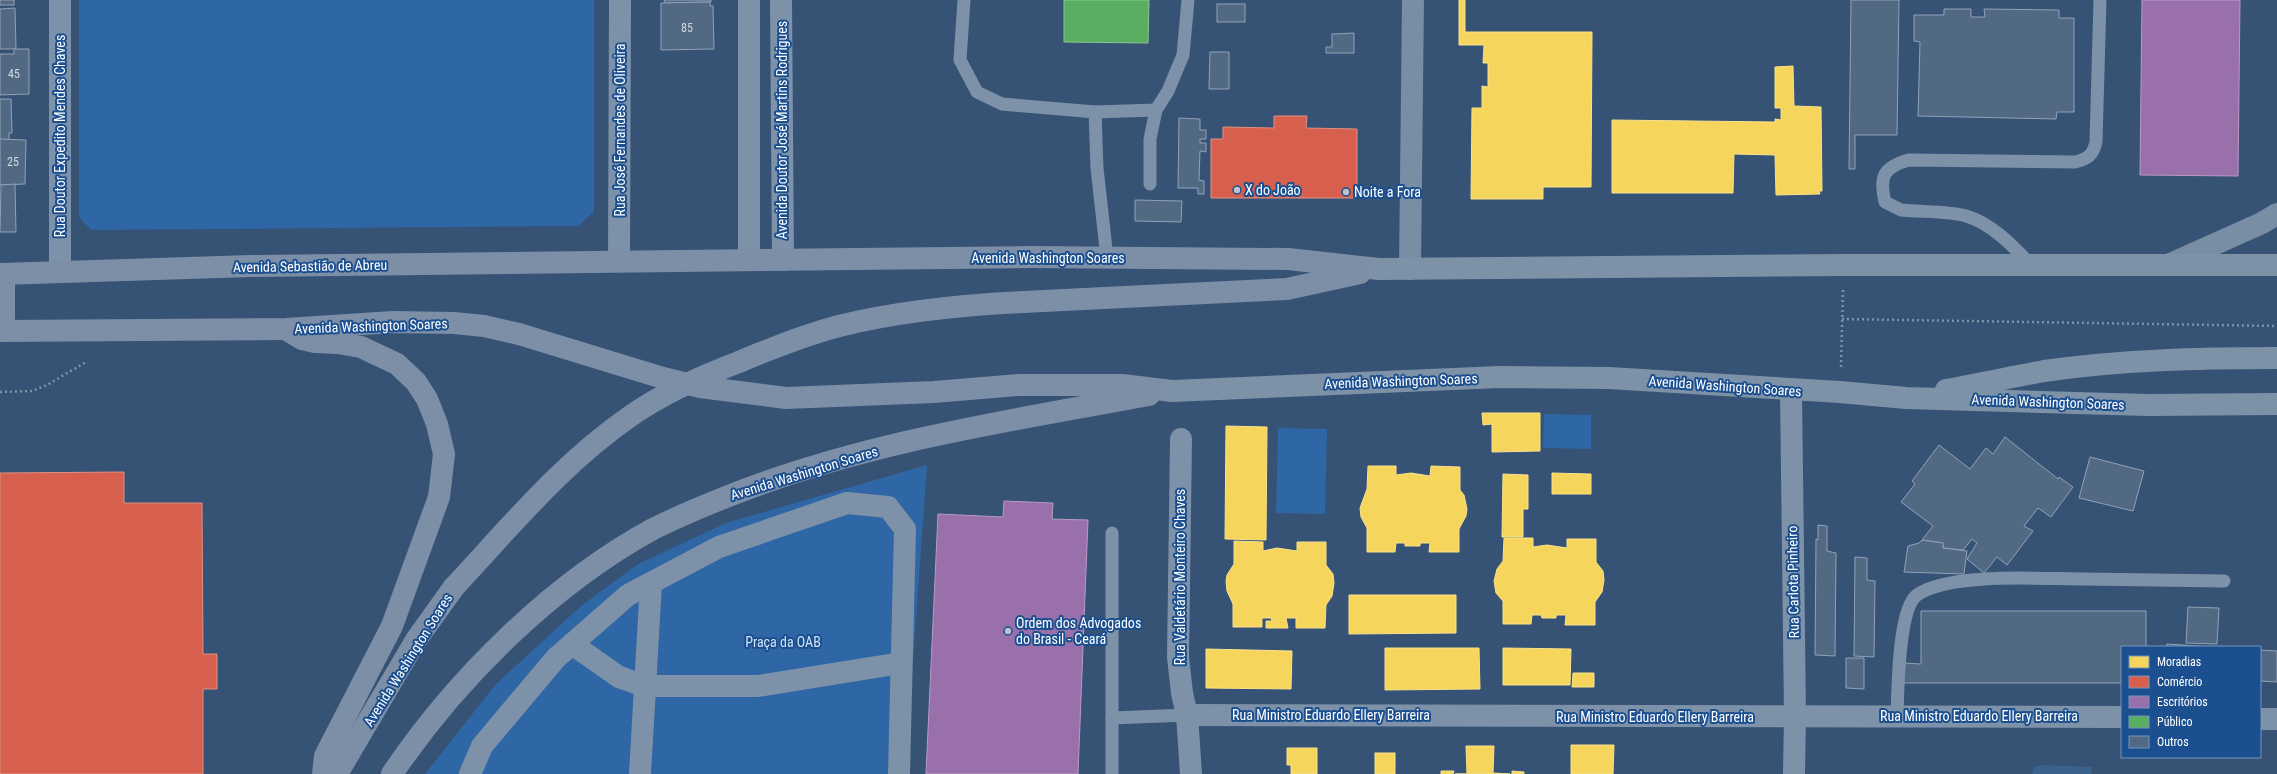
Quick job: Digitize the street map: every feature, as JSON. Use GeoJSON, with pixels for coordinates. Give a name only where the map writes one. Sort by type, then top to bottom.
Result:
{"type":"FeatureCollection","features":[{"type":"Feature","properties":{"kind":"highway","name":"Avenida Washington Soares"},"geometry":{"type":"LineString","coordinates":[[1379,269],[1410,270],[2030,264],[2277,266]]}},
{"type":"Feature","properties":{"kind":"highway"},"geometry":{"type":"LineString","coordinates":[[1906,398],[2044,372],[2099,365],[2168,359],[2277,358]]}},
{"type":"Feature","properties":{"kind":"highway","name":"Avenida Washington Soares"},"geometry":{"type":"LineString","coordinates":[[1172,391],[1500,377],[1609,378],[1840,392],[1906,398],[2148,405],[2277,404]]}},
{"type":"Feature","properties":{"kind":"main road","name":"Avenida Washington Soares"},"geometry":{"type":"LineString","coordinates":[[619,260],[1107,258],[1288,259],[1379,269]]}},
{"type":"Feature","properties":{"kind":"main road","name":"Avenida Sebastião de Abreu"},"geometry":{"type":"LineString","coordinates":[[2,274],[251,266],[619,260]]}},
{"type":"Feature","properties":{"kind":"main road","name":"Avenida Washington Soares"},"geometry":{"type":"LineString","coordinates":[[337,774],[416,640],[454,587],[512,521],[568,467],[632,415],[701,377],[778,346],[839,326],[911,312],[972,304],[1287,289],[1379,269]]}},
{"type":"Feature","properties":{"kind":"main road"},"geometry":{"type":"LineString","coordinates":[[2,274],[2,331],[286,329],[302,338],[315,342],[338,343],[361,347],[397,364],[416,382],[427,399],[437,424],[444,454],[439,497],[392,626],[325,756],[322,774]]}},
{"type":"Feature","properties":{"kind":"main road","name":"Avenida Washington Soares"},"geometry":{"type":"LineString","coordinates":[[286,329],[393,322],[454,323],[484,326],[519,334],[663,378],[700,387],[786,398],[934,392],[1019,385],[1122,385],[1172,391]]}},
{"type":"Feature","properties":{"kind":"main road","name":"Avenida Washington Soares"},"geometry":{"type":"LineString","coordinates":[[392,774],[409,748],[464,682],[551,599],[609,556],[675,518],[761,484],[837,460],[997,423],[1172,391]]}},
{"type":"Feature","properties":{"kind":"street","name":"Rua Doutor Expedito Mendes Chaves"},"geometry":{"type":"LineString","coordinates":[[60,0],[60,272]]}},
{"type":"Feature","properties":{"kind":"street","name":"Rua José Fernandes de Oliveira"},"geometry":{"type":"LineString","coordinates":[[619,260],[620,0]]}},
{"type":"Feature","properties":{"kind":"street"},"geometry":{"type":"LineString","coordinates":[[748,0],[749,259]]}},
{"type":"Feature","properties":{"kind":"street","name":"Avenida Doutor José Martins Rodrigues"},"geometry":{"type":"LineString","coordinates":[[781,0],[783,260]]}},
{"type":"Feature","properties":{"kind":"street"},"geometry":{"type":"LineString","coordinates":[[1410,270],[1413,0]]}},
{"type":"Feature","properties":{"kind":"street"},"geometry":{"type":"LineString","coordinates":[[2168,265],[2262,223],[2277,214]]}},
{"type":"Feature","properties":{"kind":"street","name":"Rua Carlota Pinheiro"},"geometry":{"type":"LineString","coordinates":[[1791,390],[1795,716],[1794,774]]}},
{"type":"Feature","properties":{"kind":"street","name":"Rua Valdetário Monteiro Chaves"},"geometry":{"type":"LineString","coordinates":[[1181,439],[1178,657],[1182,693],[1187,715],[1191,774]]}},
{"type":"Feature","properties":{"kind":"street"},"geometry":{"type":"LineString","coordinates":[[470,774],[482,746],[556,658],[628,595],[719,546],[847,503],[888,507],[905,530],[898,774]]}},
{"type":"Feature","properties":{"kind":"street"},"geometry":{"type":"LineString","coordinates":[[640,774],[651,583]]}},
{"type":"Feature","properties":{"kind":"street"},"geometry":{"type":"LineString","coordinates":[[572,644],[619,677],[645,686],[758,686],[902,663]]}},
{"type":"Feature","properties":{"kind":"street","name":"Rua Ministro Eduardo Ellery Barreira"},"geometry":{"type":"LineString","coordinates":[[1187,715],[1762,718],[1795,716],[1897,715],[2121,717]]}},
{"type":"Feature","properties":{"kind":"street"},"geometry":{"type":"LineString","coordinates":[[2261,719],[2277,719]]}},
{"type":"Feature","properties":{"kind":"lane"},"geometry":{"type":"LineString","coordinates":[[964,0],[960,60],[977,92],[1002,104],[1095,112],[1156,110]]}},
{"type":"Feature","properties":{"kind":"lane"},"geometry":{"type":"LineString","coordinates":[[1150,184],[1150,139],[1156,110],[1168,91],[1183,55],[1188,0]]}},
{"type":"Feature","properties":{"kind":"lane"},"geometry":{"type":"LineString","coordinates":[[2030,264],[2018,252],[1978,220],[1965,215],[1892,208],[1885,202],[1883,177],[1885,172],[1896,164],[1909,160],[2075,162],[2086,160],[2093,153],[2096,142],[2100,0]]}},
{"type":"Feature","properties":{"kind":"lane"},"geometry":{"type":"LineString","coordinates":[[1095,112],[1097,168],[1107,258]]}},
{"type":"Feature","properties":{"kind":"lane"},"geometry":{"type":"LineString","coordinates":[[1112,533],[1112,774]]}},
{"type":"Feature","properties":{"kind":"lane"},"geometry":{"type":"LineString","coordinates":[[1897,715],[1901,650],[1907,611],[1917,595],[1929,590],[1942,585],[1984,578],[2224,580]]}},
{"type":"Feature","properties":{"kind":"lane"},"geometry":{"type":"LineString","coordinates":[[1112,718],[1187,715]]}},
{"type":"Feature","properties":{"kind":"path"},"geometry":{"type":"LineString","coordinates":[[1840,392],[1844,265]]}},
{"type":"Feature","properties":{"kind":"path"},"geometry":{"type":"LineString","coordinates":[[1842,319],[2277,326]]}},
{"type":"Feature","properties":{"kind":"path"},"geometry":{"type":"LineString","coordinates":[[0,392],[32,391],[47,385],[86,362]]}},
{"type":"Feature","properties":{"kind":"green space"},"geometry":{"type":"Polygon","coordinates":[[[79,0],[594,0],[594,212],[578,226],[91,230],[79,217],[79,0]]]}},
{"type":"Feature","properties":{"kind":"green space"},"geometry":{"type":"Polygon","coordinates":[[[1544,414],[1591,415],[1591,449],[1543,448],[1544,414]]]}},
{"type":"Feature","properties":{"kind":"green space"},"geometry":{"type":"Polygon","coordinates":[[[1278,428],[1327,429],[1325,514],[1276,513],[1278,428]]]}},
{"type":"Feature","properties":{"kind":"green space","name":"Praça da OAB"},"geometry":{"type":"Polygon","coordinates":[[[927,465],[905,774],[425,774],[495,685],[581,606],[638,564],[726,523],[927,465]]]}},
{"type":"Feature","properties":{"kind":"shaded area"},"geometry":{"type":"Polygon","coordinates":[[[2041,765],[2092,767],[2091,774],[2032,774],[2034,767],[2041,765]]]}},
{"type":"Feature","properties":{"kind":"building: Moradias"},"geometry":{"type":"Polygon","coordinates":[[[1459,0],[1465,0],[1465,32],[1592,32],[1591,187],[1543,187],[1543,199],[1471,199],[1472,108],[1482,108],[1482,86],[1488,87],[1488,63],[1483,63],[1484,45],[1459,45],[1459,0]]]}},
{"type":"Feature","properties":{"kind":"building: Moradias"},"geometry":{"type":"Polygon","coordinates":[[[1793,66],[1794,106],[1821,107],[1822,191],[1819,191],[1820,194],[1776,195],[1775,155],[1734,154],[1733,193],[1612,193],[1612,120],[1775,122],[1775,119],[1781,120],[1781,108],[1775,108],[1775,67],[1793,66]]]}},
{"type":"Feature","properties":{"kind":"building: Moradias"},"geometry":{"type":"Polygon","coordinates":[[[1482,413],[1540,413],[1540,451],[1492,452],[1492,424],[1483,425],[1482,413]]]}},
{"type":"Feature","properties":{"kind":"building: Moradias"},"geometry":{"type":"Polygon","coordinates":[[[1226,426],[1267,427],[1266,540],[1225,539],[1226,426]]]}},
{"type":"Feature","properties":{"kind":"building: Moradias"},"geometry":{"type":"Polygon","coordinates":[[[1368,466],[1396,466],[1396,475],[1411,473],[1430,476],[1431,466],[1460,467],[1460,490],[1464,495],[1467,509],[1466,516],[1459,529],[1459,552],[1429,552],[1430,543],[1420,543],[1420,546],[1405,546],[1405,543],[1396,543],[1395,552],[1367,552],[1367,528],[1361,517],[1360,508],[1367,489],[1368,466]]]}},
{"type":"Feature","properties":{"kind":"building: Moradias"},"geometry":{"type":"Polygon","coordinates":[[[1552,473],[1591,474],[1591,494],[1552,494],[1552,473]]]}},
{"type":"Feature","properties":{"kind":"building: Moradias"},"geometry":{"type":"Polygon","coordinates":[[[1503,474],[1528,475],[1528,509],[1523,509],[1523,537],[1502,537],[1503,474]]]}},
{"type":"Feature","properties":{"kind":"building: Moradias"},"geometry":{"type":"Polygon","coordinates":[[[1504,538],[1533,538],[1533,547],[1547,545],[1567,548],[1567,539],[1596,539],[1596,562],[1603,571],[1604,580],[1602,592],[1595,602],[1595,625],[1565,625],[1566,615],[1556,615],[1556,618],[1542,618],[1541,615],[1532,615],[1531,624],[1503,624],[1503,601],[1496,593],[1494,581],[1497,569],[1503,561],[1504,538]]]}},
{"type":"Feature","properties":{"kind":"building: Moradias"},"geometry":{"type":"Polygon","coordinates":[[[1234,541],[1263,542],[1263,551],[1277,548],[1297,551],[1297,542],[1326,542],[1326,565],[1333,574],[1334,583],[1332,596],[1326,605],[1325,628],[1296,628],[1296,618],[1286,618],[1288,628],[1266,628],[1266,621],[1272,621],[1271,618],[1262,618],[1262,627],[1233,627],[1233,604],[1227,591],[1226,581],[1227,575],[1234,564],[1234,541]]]}},
{"type":"Feature","properties":{"kind":"building: Moradias"},"geometry":{"type":"Polygon","coordinates":[[[1349,595],[1456,595],[1456,633],[1349,634],[1349,595]]]}},
{"type":"Feature","properties":{"kind":"building: Moradias"},"geometry":{"type":"Polygon","coordinates":[[[1385,648],[1479,648],[1480,689],[1385,690],[1385,648]]]}},
{"type":"Feature","properties":{"kind":"building: Moradias"},"geometry":{"type":"Polygon","coordinates":[[[1503,648],[1571,649],[1570,685],[1503,685],[1503,648]]]}},
{"type":"Feature","properties":{"kind":"building: Moradias"},"geometry":{"type":"Polygon","coordinates":[[[1206,649],[1292,651],[1291,689],[1206,688],[1206,649]]]}},
{"type":"Feature","properties":{"kind":"building: Moradias"},"geometry":{"type":"Polygon","coordinates":[[[1573,673],[1594,673],[1594,687],[1572,687],[1573,673]]]}},
{"type":"Feature","properties":{"kind":"building: Moradias"},"geometry":{"type":"Polygon","coordinates":[[[1571,745],[1614,745],[1613,774],[1571,774],[1571,745]]]}},
{"type":"Feature","properties":{"kind":"building: Moradias"},"geometry":{"type":"Polygon","coordinates":[[[1466,746],[1494,746],[1493,773],[1510,774],[1467,774],[1466,746]]]}},
{"type":"Feature","properties":{"kind":"building: Moradias"},"geometry":{"type":"Polygon","coordinates":[[[1287,748],[1317,748],[1317,774],[1291,774],[1291,765],[1287,765],[1287,748]]]}},
{"type":"Feature","properties":{"kind":"building: Moradias"},"geometry":{"type":"Polygon","coordinates":[[[1375,753],[1395,753],[1395,774],[1375,774],[1375,753]]]}},
{"type":"Feature","properties":{"kind":"building: Moradias"},"geometry":{"type":"Polygon","coordinates":[[[1441,771],[1454,771],[1453,774],[1441,774],[1441,771]]]}},
{"type":"Feature","properties":{"kind":"building: Moradias"},"geometry":{"type":"Polygon","coordinates":[[[1512,771],[1524,772],[1524,774],[1512,774],[1512,771]]]}},
{"type":"Feature","properties":{"kind":"building: Comércio"},"geometry":{"type":"Polygon","coordinates":[[[1274,116],[1307,116],[1306,128],[1357,129],[1357,198],[1211,198],[1211,139],[1223,139],[1223,127],[1274,128],[1274,116]]]}},
{"type":"Feature","properties":{"kind":"building: Comércio"},"geometry":{"type":"Polygon","coordinates":[[[124,472],[124,503],[202,503],[203,654],[217,654],[217,689],[203,689],[203,774],[0,774],[0,473],[124,472]]]}},
{"type":"Feature","properties":{"kind":"building: Escritórios"},"geometry":{"type":"Polygon","coordinates":[[[2142,0],[2240,0],[2238,176],[2140,175],[2142,0]]]}},
{"type":"Feature","properties":{"kind":"building: Escritórios","name":"Ordem dos Advogados do Brasil - Ceará"},"geometry":{"type":"Polygon","coordinates":[[[1004,501],[1053,503],[1052,519],[1088,520],[1078,774],[926,774],[938,514],[1003,517],[1004,501]]]}},
{"type":"Feature","properties":{"kind":"building: Público"},"geometry":{"type":"Polygon","coordinates":[[[1064,0],[1149,0],[1148,43],[1064,42],[1064,0]]]}},
{"type":"Feature","properties":{"kind":"building: Outros"},"geometry":{"type":"Polygon","coordinates":[[[0,0],[14,0],[14,5],[0,5],[0,0]]]}},
{"type":"Feature","properties":{"kind":"building: Outros"},"geometry":{"type":"Polygon","coordinates":[[[664,0],[711,0],[711,2],[665,3],[664,0]]]}},
{"type":"Feature","properties":{"kind":"building: Outros"},"geometry":{"type":"Polygon","coordinates":[[[1851,0],[1899,0],[1897,135],[1855,135],[1855,169],[1849,169],[1851,0]]]}},
{"type":"Feature","properties":{"kind":"building: Outros"},"geometry":{"type":"Polygon","coordinates":[[[710,2],[710,6],[713,6],[714,49],[661,50],[661,3],[710,2]]]}},
{"type":"Feature","properties":{"kind":"building: Outros"},"geometry":{"type":"Polygon","coordinates":[[[1217,4],[1245,4],[1245,22],[1217,22],[1217,4]]]}},
{"type":"Feature","properties":{"kind":"building: Outros"},"geometry":{"type":"Polygon","coordinates":[[[15,8],[16,49],[0,49],[0,9],[15,8]]]}},
{"type":"Feature","properties":{"kind":"building: Outros"},"geometry":{"type":"Polygon","coordinates":[[[1944,9],[1971,9],[1971,17],[1985,17],[1984,9],[2059,10],[2059,18],[2074,18],[2074,112],[2057,112],[2056,119],[1918,116],[1920,42],[1914,41],[1914,15],[1944,15],[1944,9]]]}},
{"type":"Feature","properties":{"kind":"building: Outros"},"geometry":{"type":"Polygon","coordinates":[[[1354,33],[1354,53],[1326,53],[1326,47],[1332,47],[1332,34],[1354,33]]]}},
{"type":"Feature","properties":{"kind":"building: Outros"},"geometry":{"type":"Polygon","coordinates":[[[14,49],[29,49],[29,94],[0,95],[0,54],[14,54],[14,49]]]}},
{"type":"Feature","properties":{"kind":"building: Outros"},"geometry":{"type":"Polygon","coordinates":[[[1210,52],[1229,52],[1229,89],[1209,89],[1210,52]]]}},
{"type":"Feature","properties":{"kind":"building: Outros"},"geometry":{"type":"Polygon","coordinates":[[[0,99],[11,99],[12,133],[9,133],[9,140],[0,139],[0,99]]]}},
{"type":"Feature","properties":{"kind":"building: Outros"},"geometry":{"type":"Polygon","coordinates":[[[1179,118],[1200,119],[1200,130],[1206,130],[1206,139],[1200,139],[1200,143],[1206,143],[1206,152],[1200,151],[1199,180],[1204,181],[1204,194],[1198,194],[1198,188],[1178,188],[1179,118]]]}},
{"type":"Feature","properties":{"kind":"building: Outros"},"geometry":{"type":"Polygon","coordinates":[[[0,139],[26,140],[25,184],[0,185],[0,139]]]}},
{"type":"Feature","properties":{"kind":"building: Outros"},"geometry":{"type":"Polygon","coordinates":[[[15,184],[16,232],[0,232],[1,185],[15,184]]]}},
{"type":"Feature","properties":{"kind":"building: Outros"},"geometry":{"type":"Polygon","coordinates":[[[1135,200],[1182,201],[1181,222],[1135,221],[1135,200]]]}},
{"type":"Feature","properties":{"kind":"building: Outros"},"geometry":{"type":"Polygon","coordinates":[[[2005,437],[2058,479],[2059,477],[2073,487],[2051,517],[2038,508],[2024,526],[2033,531],[2007,565],[1997,557],[1984,573],[1967,559],[1977,543],[1972,539],[1963,550],[1943,548],[1943,543],[1922,540],[1933,526],[1901,502],[1915,484],[1912,481],[1939,445],[1970,469],[1986,448],[1993,454],[2005,437]]]}},
{"type":"Feature","properties":{"kind":"building: Outros"},"geometry":{"type":"Polygon","coordinates":[[[2090,457],[2144,471],[2133,511],[2079,498],[2090,457]]]}},
{"type":"Feature","properties":{"kind":"building: Outros"},"geometry":{"type":"Polygon","coordinates":[[[1818,525],[1827,526],[1827,551],[1836,553],[1835,656],[1815,655],[1816,539],[1818,540],[1818,525]]]}},
{"type":"Feature","properties":{"kind":"building: Outros"},"geometry":{"type":"Polygon","coordinates":[[[1922,540],[1943,543],[1943,548],[1967,551],[1964,574],[1904,572],[1908,546],[1919,543],[1922,540]]]}},
{"type":"Feature","properties":{"kind":"building: Outros"},"geometry":{"type":"Polygon","coordinates":[[[1855,557],[1867,558],[1867,580],[1875,581],[1874,657],[1854,656],[1855,557]]]}},
{"type":"Feature","properties":{"kind":"building: Outros"},"geometry":{"type":"Polygon","coordinates":[[[2188,607],[2219,608],[2217,644],[2186,643],[2188,607]]]}},
{"type":"Feature","properties":{"kind":"building: Outros"},"geometry":{"type":"Polygon","coordinates":[[[1921,611],[2146,611],[2146,646],[2121,646],[2121,683],[1903,683],[1903,663],[1921,664],[1921,611]]]}},
{"type":"Feature","properties":{"kind":"building: Outros"},"geometry":{"type":"Polygon","coordinates":[[[2167,644],[2198,646],[2166,646],[2167,644]]]}},
{"type":"Feature","properties":{"kind":"building: Outros"},"geometry":{"type":"Polygon","coordinates":[[[2261,650],[2277,651],[2277,682],[2261,681],[2261,650]]]}},
{"type":"Feature","properties":{"kind":"building: Outros"},"geometry":{"type":"Polygon","coordinates":[[[1846,658],[1864,658],[1864,689],[1846,688],[1846,658]]]}},
{"type":"Feature","properties":{"kind":"place","name":"X do João"},"geometry":{"type":"Point","coordinates":[1237,190]}},
{"type":"Feature","properties":{"kind":"place","name":"Noite a Fora"},"geometry":{"type":"Point","coordinates":[1346,192]}},
{"type":"Feature","properties":{"kind":"place","name":"Ordem dos Advogados do Brasil - Ceará"},"geometry":{"type":"Point","coordinates":[1008,631]}}]}
